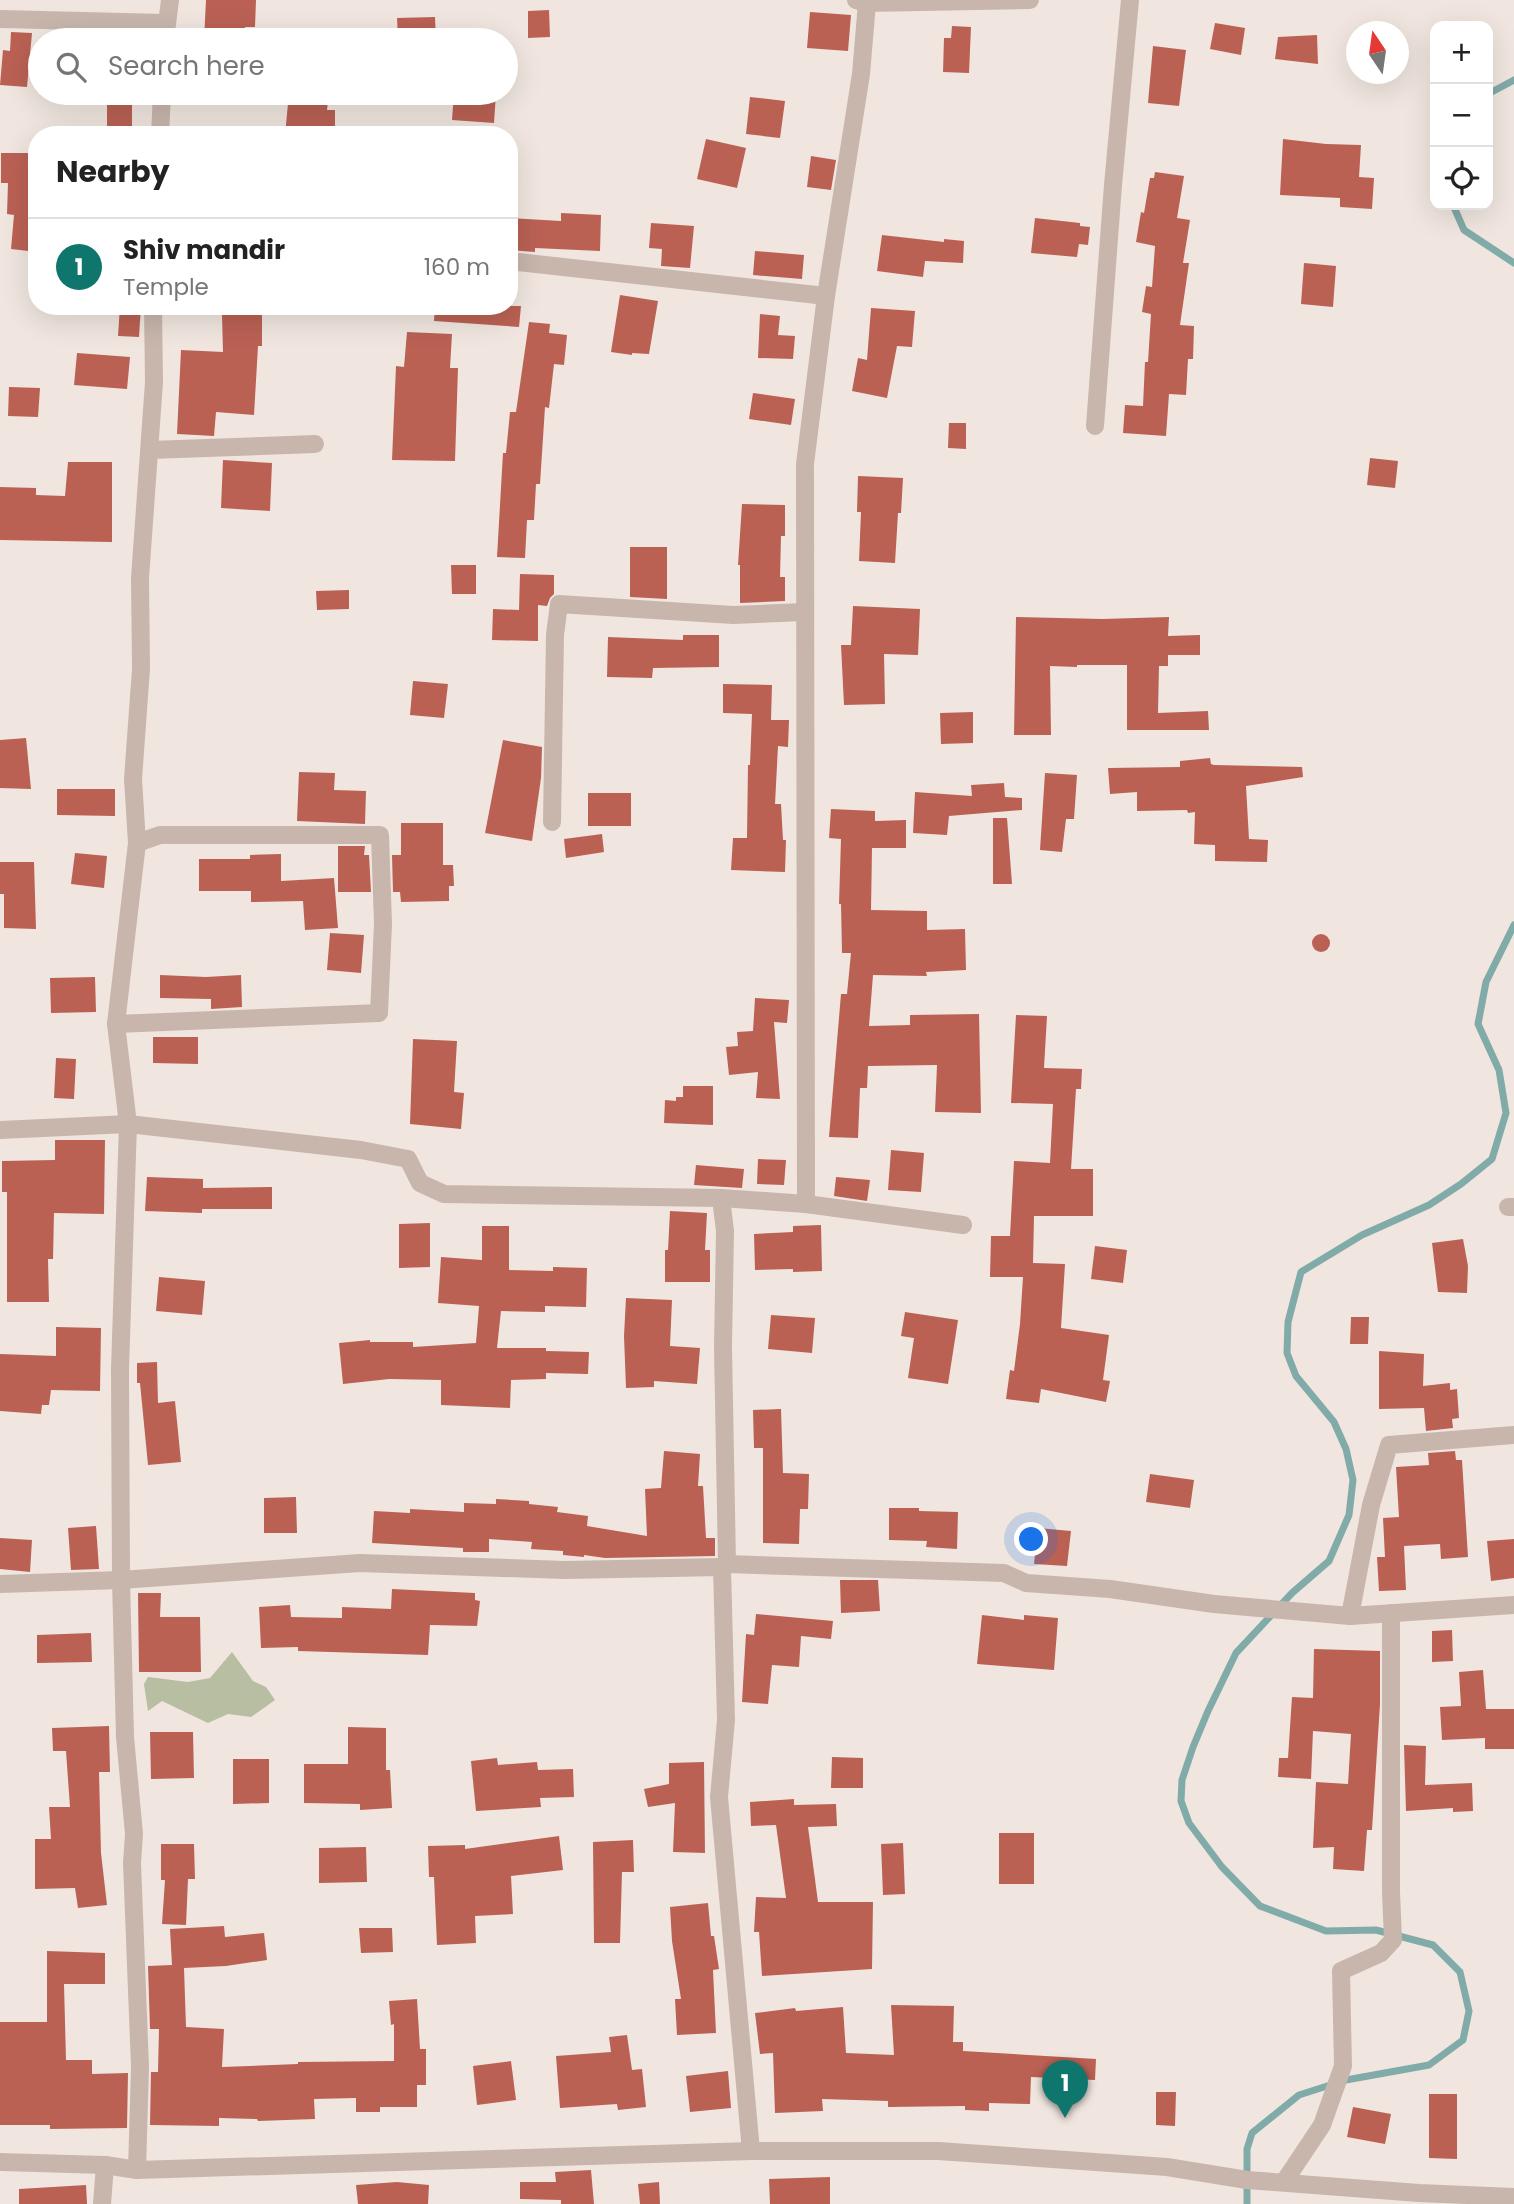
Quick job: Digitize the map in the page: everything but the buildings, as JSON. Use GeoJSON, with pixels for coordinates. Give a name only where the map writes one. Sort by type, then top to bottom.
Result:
{"type":"FeatureCollection","features":[{"type":"Feature","properties":{"kind":"street"},"geometry":{"type":"LineString","coordinates":[[167,28],[170,0]]}},
{"type":"Feature","properties":{"kind":"street"},"geometry":{"type":"LineString","coordinates":[[806,1204],[805,464],[826,296],[862,74],[861,1],[1030,0]]}},
{"type":"Feature","properties":{"kind":"street"},"geometry":{"type":"LineString","coordinates":[[1095,426],[1130,0]]}},
{"type":"Feature","properties":{"kind":"street"},"geometry":{"type":"LineString","coordinates":[[0,19],[124,28]]}},
{"type":"Feature","properties":{"kind":"street"},"geometry":{"type":"LineString","coordinates":[[160,126],[161,105]]}},
{"type":"Feature","properties":{"kind":"street"},"geometry":{"type":"LineString","coordinates":[[518,262],[826,296]]}},
{"type":"Feature","properties":{"kind":"street"},"geometry":{"type":"LineString","coordinates":[[137,2170],[140,2067],[132,1863],[134,1835],[125,1737],[121,1580],[120,1369],[128,1124],[116,1024],[137,843],[133,779],[141,669],[140,578],[154,382],[153,315]]}},
{"type":"Feature","properties":{"kind":"street"},"geometry":{"type":"LineString","coordinates":[[150,450],[315,444]]}},
{"type":"Feature","properties":{"kind":"street"},"geometry":{"type":"LineString","coordinates":[[552,822],[555,635],[559,604],[733,615],[804,612]]}},
{"type":"Feature","properties":{"kind":"street"},"geometry":{"type":"LineString","coordinates":[[116,1024],[379,1013],[383,924],[380,835],[160,835],[137,843]]}},
{"type":"Feature","properties":{"kind":"street"},"geometry":{"type":"LineString","coordinates":[[0,1130],[128,1124],[361,1150],[408,1160],[420,1184],[444,1194],[721,1198],[806,1204],[963,1225]]}},
{"type":"Feature","properties":{"kind":"street"},"geometry":{"type":"LineString","coordinates":[[721,1198],[725,1231],[723,1347],[726,1720],[719,1797],[751,2151]]}},
{"type":"Feature","properties":{"kind":"street"},"geometry":{"type":"LineString","coordinates":[[1350,1616],[1371,1505],[1388,1445],[1514,1435]]}},
{"type":"Feature","properties":{"kind":"street"},"geometry":{"type":"LineString","coordinates":[[0,1584],[121,1580],[360,1563],[565,1570],[724,1566],[1004,1573],[1026,1583],[1110,1589],[1214,1604],[1350,1616],[1514,1605]]}},
{"type":"Feature","properties":{"kind":"street"},"geometry":{"type":"LineString","coordinates":[[1284,2182],[1322,2125],[1343,2066],[1341,1971],[1381,1953],[1393,1940],[1391,1613]]}},
{"type":"Feature","properties":{"kind":"street"},"geometry":{"type":"LineString","coordinates":[[0,2162],[105,2165],[137,2170],[751,2151],[938,2151],[1167,2167],[1247,2180],[1418,2198],[1514,2197]]}},
{"type":"Feature","properties":{"kind":"street"},"geometry":{"type":"LineString","coordinates":[[102,2204],[105,2165]]}},
{"type":"Feature","properties":{"kind":"green space"},"geometry":{"type":"Polygon","coordinates":[[[232,1652],[253,1681],[266,1687],[275,1700],[251,1717],[228,1714],[208,1723],[162,1701],[148,1711],[144,1684],[148,1677],[188,1682],[210,1678],[232,1652]]]}},
{"type":"Feature","properties":{"kind":"waterway"},"geometry":{"type":"LineString","coordinates":[[1493,91],[1514,80]]}},
{"type":"Feature","properties":{"kind":"waterway"},"geometry":{"type":"LineString","coordinates":[[1455,210],[1464,230],[1514,263]]}},
{"type":"Feature","properties":{"kind":"waterway"},"geometry":{"type":"LineString","coordinates":[[1247,2204],[1247,2149],[1252,2133],[1299,2095],[1346,2080],[1429,2065],[1463,2040],[1469,2011],[1460,1972],[1433,1945],[1376,1930],[1326,1931],[1260,1906],[1222,1867],[1189,1823],[1181,1801],[1182,1780],[1193,1747],[1236,1653],[1292,1593],[1329,1561],[1349,1515],[1353,1480],[1346,1449],[1334,1422],[1296,1376],[1287,1353],[1288,1322],[1301,1272],[1362,1235],[1429,1205],[1492,1159],[1506,1113],[1499,1070],[1478,1024],[1486,982],[1514,925]]}},
{"type":"Feature","properties":{"kind":"place","name":"Shiv mandir"},"geometry":{"type":"Point","coordinates":[1065,2118]}}]}
